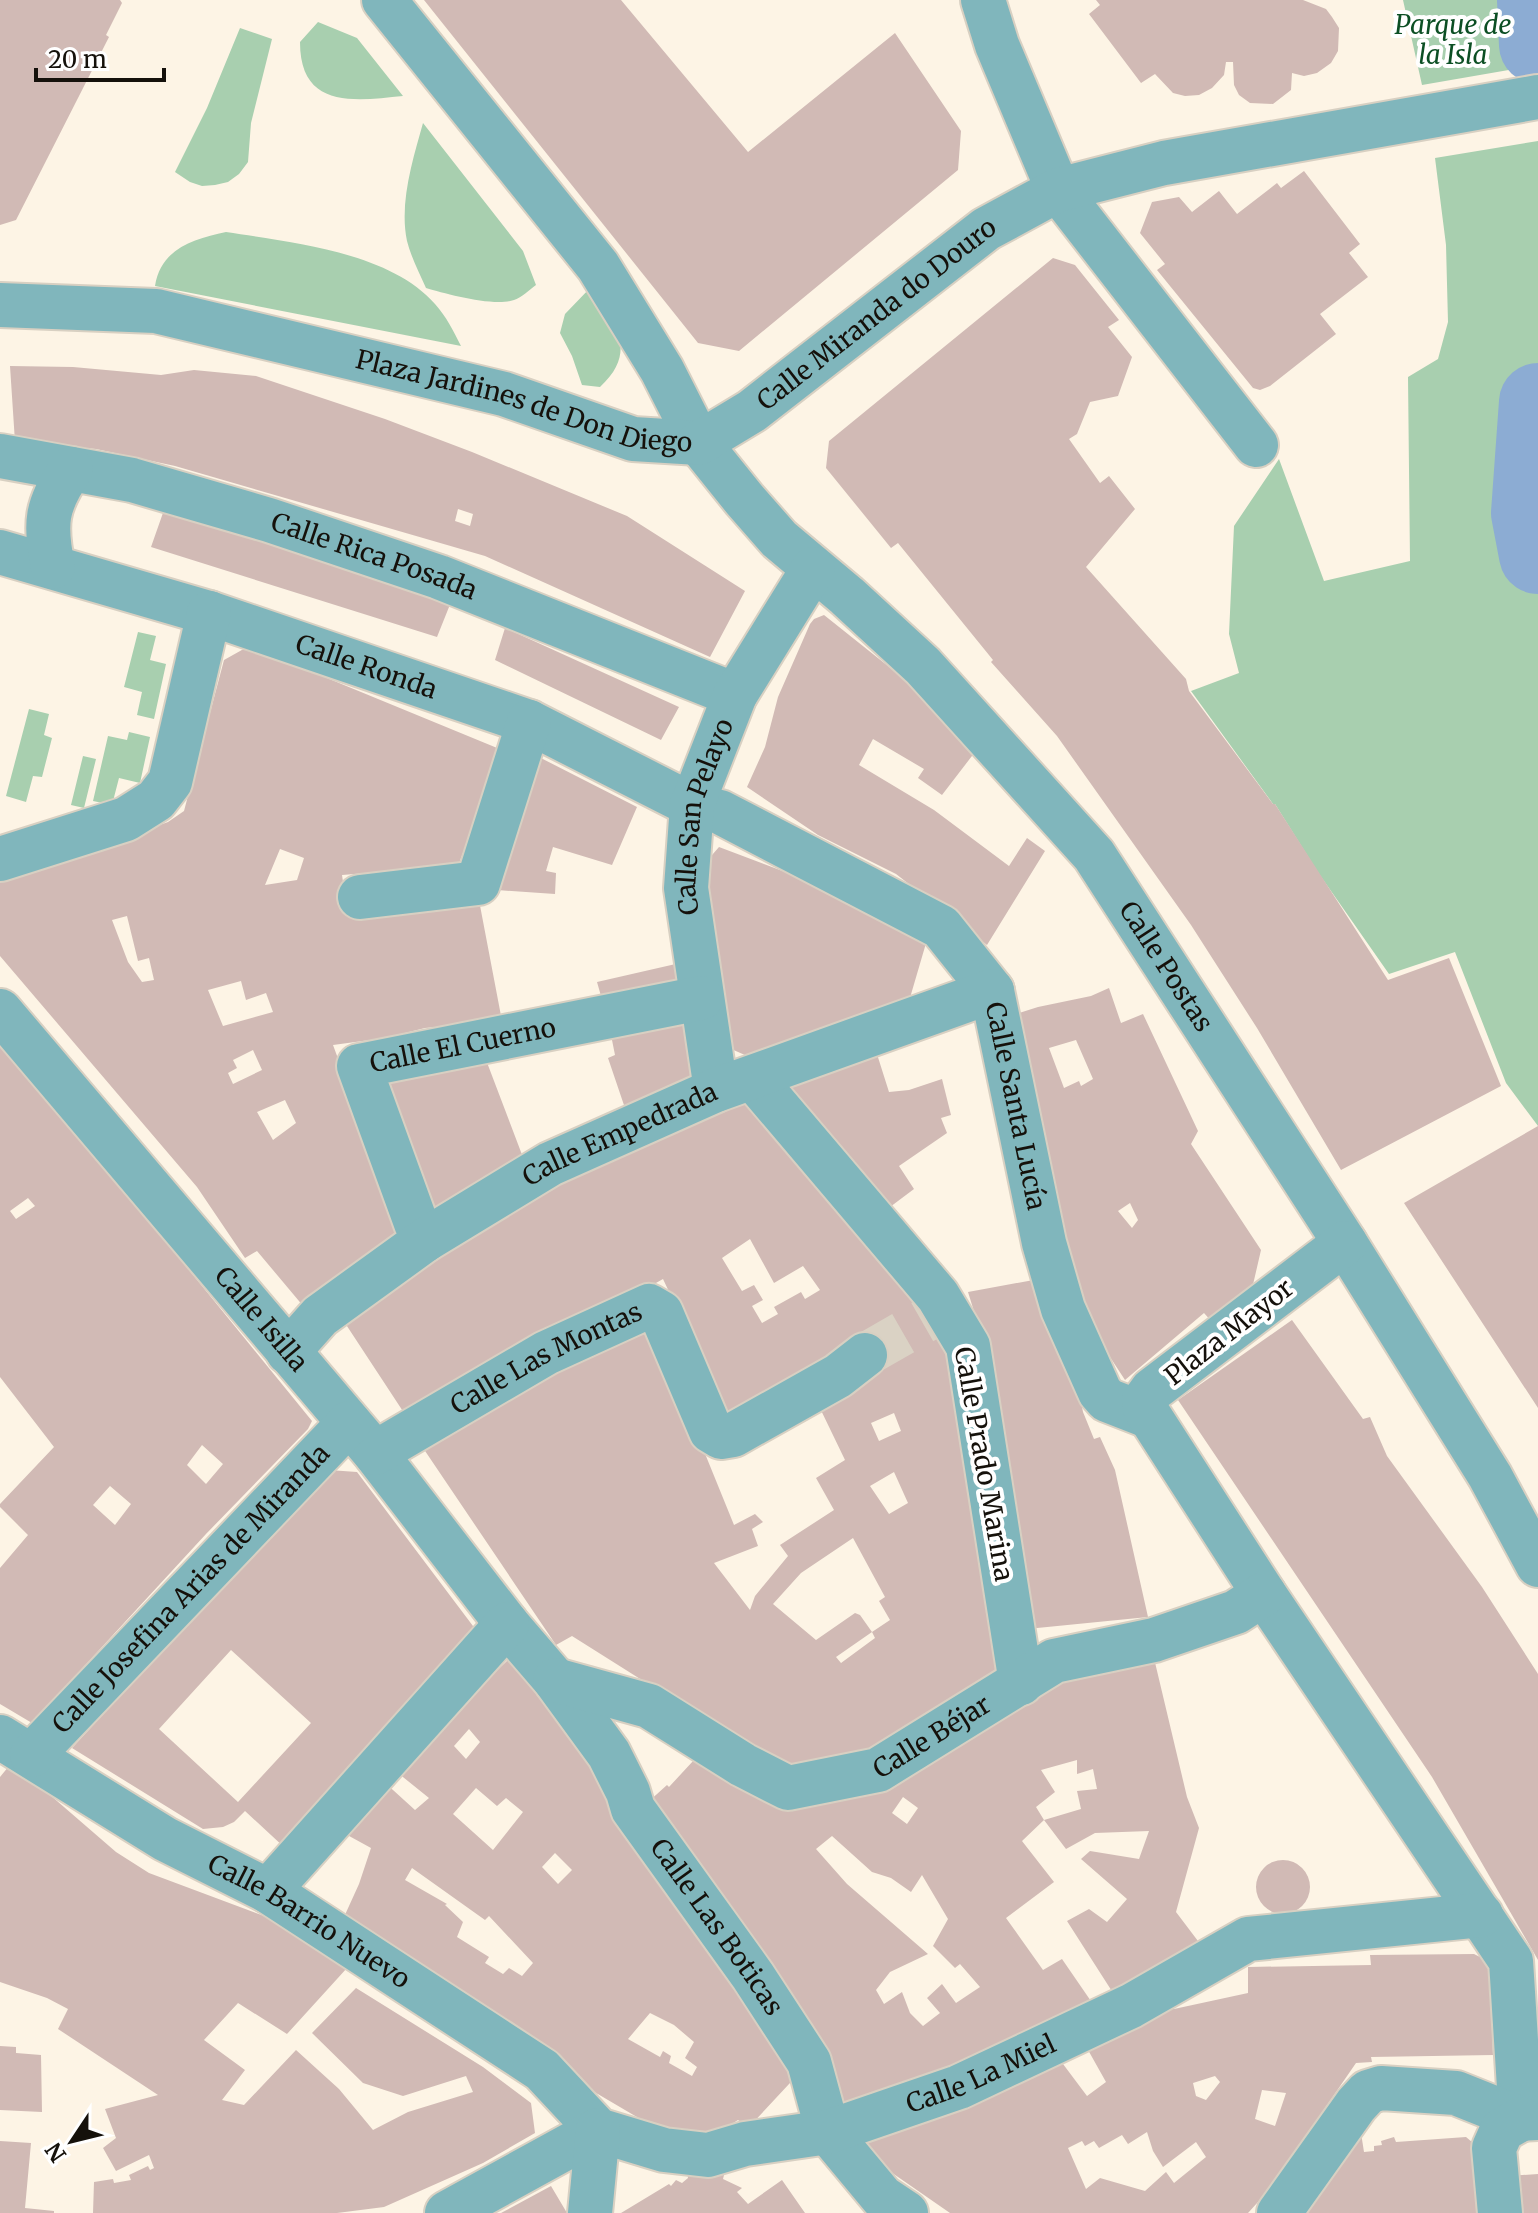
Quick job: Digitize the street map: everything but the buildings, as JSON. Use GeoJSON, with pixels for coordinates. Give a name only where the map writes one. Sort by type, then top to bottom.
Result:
{"type":"FeatureCollection","features":[{"type":"Feature","properties":{"kind":"street","name":"Plaza Jardines de Don Diego"},"geometry":{"type":"LineString","coordinates":[[384,0],[598,266],[662,370],[699,443]]}},
{"type":"Feature","properties":{"kind":"street"},"geometry":{"type":"LineString","coordinates":[[983,0],[997,45],[1058,190],[1256,445]]}},
{"type":"Feature","properties":{"kind":"street","name":"Calle Miranda do Douro"},"geometry":{"type":"LineString","coordinates":[[699,443],[752,411],[986,229],[1058,190],[1164,163],[1538,97]]}},
{"type":"Feature","properties":{"kind":"street","name":"Plaza Jardines de Don Diego"},"geometry":{"type":"LineString","coordinates":[[0,305],[156,311],[504,394],[633,439],[699,443]]}},
{"type":"Feature","properties":{"kind":"street","name":"Calle Postas"},"geometry":{"type":"LineString","coordinates":[[699,443],[779,539],[923,666],[1094,855],[1345,1243],[1490,1476],[1538,1565]]}},
{"type":"Feature","properties":{"kind":"street","name":"Calle Rica Posada"},"geometry":{"type":"LineString","coordinates":[[0,456],[132,480],[269,520],[439,577],[735,695]]}},
{"type":"Feature","properties":{"kind":"street"},"geometry":{"type":"LineString","coordinates":[[53,567],[46,536],[52,498],[71,469]]}},
{"type":"Feature","properties":{"kind":"street","name":"Calle Ronda"},"geometry":{"type":"LineString","coordinates":[[0,552],[209,613],[529,722],[706,808]]}},
{"type":"Feature","properties":{"kind":"street","name":"Calle San Pelayo"},"geometry":{"type":"LineString","coordinates":[[734,1084],[701,998],[686,888],[735,695],[813,569]]}},
{"type":"Feature","properties":{"kind":"street"},"geometry":{"type":"LineString","coordinates":[[0,859],[126,819],[156,800],[170,782],[209,613]]}},
{"type":"Feature","properties":{"kind":"street"},"geometry":{"type":"LineString","coordinates":[[360,897],[478,883],[529,722]]}},
{"type":"Feature","properties":{"kind":"street","name":"Calle Santa Lucía"},"geometry":{"type":"LineString","coordinates":[[706,808],[941,927],[992,991],[1044,1243],[1063,1309],[1100,1392],[1107,1400],[1148,1416]]}},
{"type":"Feature","properties":{"kind":"street","name":"Calle Empedrada"},"geometry":{"type":"LineString","coordinates":[[288,1352],[320,1316],[425,1240],[550,1164],[734,1084],[992,991]]}},
{"type":"Feature","properties":{"kind":"street","name":"Calle El Cuerno"},"geometry":{"type":"LineString","coordinates":[[425,1240],[359,1066],[701,998]]}},
{"type":"Feature","properties":{"kind":"street","name":"Calle Isilla"},"geometry":{"type":"LineString","coordinates":[[0,1011],[362,1438],[555,1680]]}},
{"type":"Feature","properties":{"kind":"street","name":"Calle Prado Marina"},"geometry":{"type":"LineString","coordinates":[[734,1084],[968,1346],[1021,1683]]}},
{"type":"Feature","properties":{"kind":"street","name":"Plaza Mayor"},"geometry":{"type":"LineString","coordinates":[[1345,1243],[1152,1390],[1144,1401],[1148,1416],[1264,1594],[1511,1961],[1530,2118]]}},
{"type":"Feature","properties":{"kind":"street","name":"Calle Las Montas"},"geometry":{"type":"LineString","coordinates":[[362,1438],[649,1306],[661,1313],[711,1431],[721,1437],[733,1435],[838,1376],[865,1355]]}},
{"type":"Feature","properties":{"kind":"street","name":"Calle Josefina Arias de Miranda"},"geometry":{"type":"LineString","coordinates":[[10,1745],[362,1438]]}},
{"type":"Feature","properties":{"kind":"street","name":"Calle Béjar"},"geometry":{"type":"LineString","coordinates":[[555,1680],[649,1706],[743,1765],[788,1788],[878,1770],[1054,1661],[1154,1640],[1236,1612],[1264,1594]]}},
{"type":"Feature","properties":{"kind":"street"},"geometry":{"type":"LineString","coordinates":[[268,1891],[511,1628]]}},
{"type":"Feature","properties":{"kind":"street","name":"Calle Las Boticas"},"geometry":{"type":"LineString","coordinates":[[555,1680],[609,1754],[633,1809],[753,1976],[809,2062],[828,2132]]}},
{"type":"Feature","properties":{"kind":"street","name":"Calle Barrio Nuevo"},"geometry":{"type":"LineString","coordinates":[[10,1745],[165,1839],[268,1891],[542,2070],[598,2130]]}},
{"type":"Feature","properties":{"kind":"street","name":"Calle La Miel"},"geometry":{"type":"LineString","coordinates":[[598,2130],[664,2150],[708,2155],[745,2144],[828,2132],[959,2087],[1131,2006],[1248,1939],[1481,1915]]}},
{"type":"Feature","properties":{"kind":"street"},"geometry":{"type":"LineString","coordinates":[[1279,2213],[1368,2092],[1381,2088],[1456,2093],[1530,2118]]}},
{"type":"Feature","properties":{"kind":"street"},"geometry":{"type":"LineString","coordinates":[[1500,2213],[1494,2148],[1502,2130],[1530,2118]]}},
{"type":"Feature","properties":{"kind":"street"},"geometry":{"type":"LineString","coordinates":[[447,2213],[598,2130]]}},
{"type":"Feature","properties":{"kind":"street"},"geometry":{"type":"LineString","coordinates":[[590,2213],[598,2130]]}},
{"type":"Feature","properties":{"kind":"street"},"geometry":{"type":"LineString","coordinates":[[828,2132],[882,2197],[906,2213]]}},
{"type":"Feature","properties":{"kind":"green space","name":"Parque de la Isla"},"geometry":{"type":"Polygon","coordinates":[[[1403,0],[1538,0],[1538,65],[1422,85],[1403,0]]]}},
{"type":"Feature","properties":{"kind":"green space"},"geometry":{"type":"Polygon","coordinates":[[[318,22],[357,38],[403,96],[349,99],[320,90],[309,79],[302,64],[300,42],[318,22]]]}},
{"type":"Feature","properties":{"kind":"green space"},"geometry":{"type":"Polygon","coordinates":[[[240,28],[272,39],[251,123],[248,162],[228,182],[202,186],[175,172],[207,108],[240,28]]]}},
{"type":"Feature","properties":{"kind":"green space"},"geometry":{"type":"Polygon","coordinates":[[[423,123],[523,251],[536,285],[519,298],[505,302],[483,301],[426,288],[411,253],[405,226],[408,181],[423,123]]]}},
{"type":"Feature","properties":{"kind":"green space"},"geometry":{"type":"Polygon","coordinates":[[[1538,141],[1538,1126],[1506,1083],[1455,952],[1389,974],[1317,871],[1275,804],[1191,691],[1239,673],[1229,634],[1234,526],[1279,459],[1324,581],[1410,561],[1408,377],[1438,359],[1448,322],[1446,245],[1435,158],[1538,141]]]}},
{"type":"Feature","properties":{"kind":"green space"},"geometry":{"type":"Polygon","coordinates":[[[226,232],[338,252],[392,272],[416,286],[435,304],[461,346],[155,286],[164,263],[181,247],[226,232]]]}},
{"type":"Feature","properties":{"kind":"green space"},"geometry":{"type":"Polygon","coordinates":[[[591,287],[615,325],[621,349],[612,374],[600,387],[582,385],[560,333],[565,314],[591,287]]]}},
{"type":"Feature","properties":{"kind":"green space"},"geometry":{"type":"Polygon","coordinates":[[[138,632],[156,636],[150,660],[166,664],[154,719],[137,715],[142,692],[124,687],[138,632]]]}},
{"type":"Feature","properties":{"kind":"green space"},"geometry":{"type":"Polygon","coordinates":[[[29,709],[49,714],[44,735],[52,738],[42,777],[33,776],[26,802],[6,796],[29,709]]]}},
{"type":"Feature","properties":{"kind":"green space"},"geometry":{"type":"Polygon","coordinates":[[[129,732],[150,737],[140,783],[119,778],[112,805],[93,801],[108,736],[127,740],[129,732]]]}},
{"type":"Feature","properties":{"kind":"green space"},"geometry":{"type":"Polygon","coordinates":[[[83,756],[96,759],[84,808],[71,805],[83,756]]]}},
{"type":"Feature","properties":{"kind":"waterway"},"geometry":{"type":"LineString","coordinates":[[1536,0],[1538,45]]}},
{"type":"Feature","properties":{"kind":"waterway"},"geometry":{"type":"LineString","coordinates":[[1538,402],[1530,513],[1538,555]]}},
{"type":"Feature","properties":{"kind":"tunnel"},"geometry":{"type":"LineString","coordinates":[[865,1355],[933,1316]]}}]}
